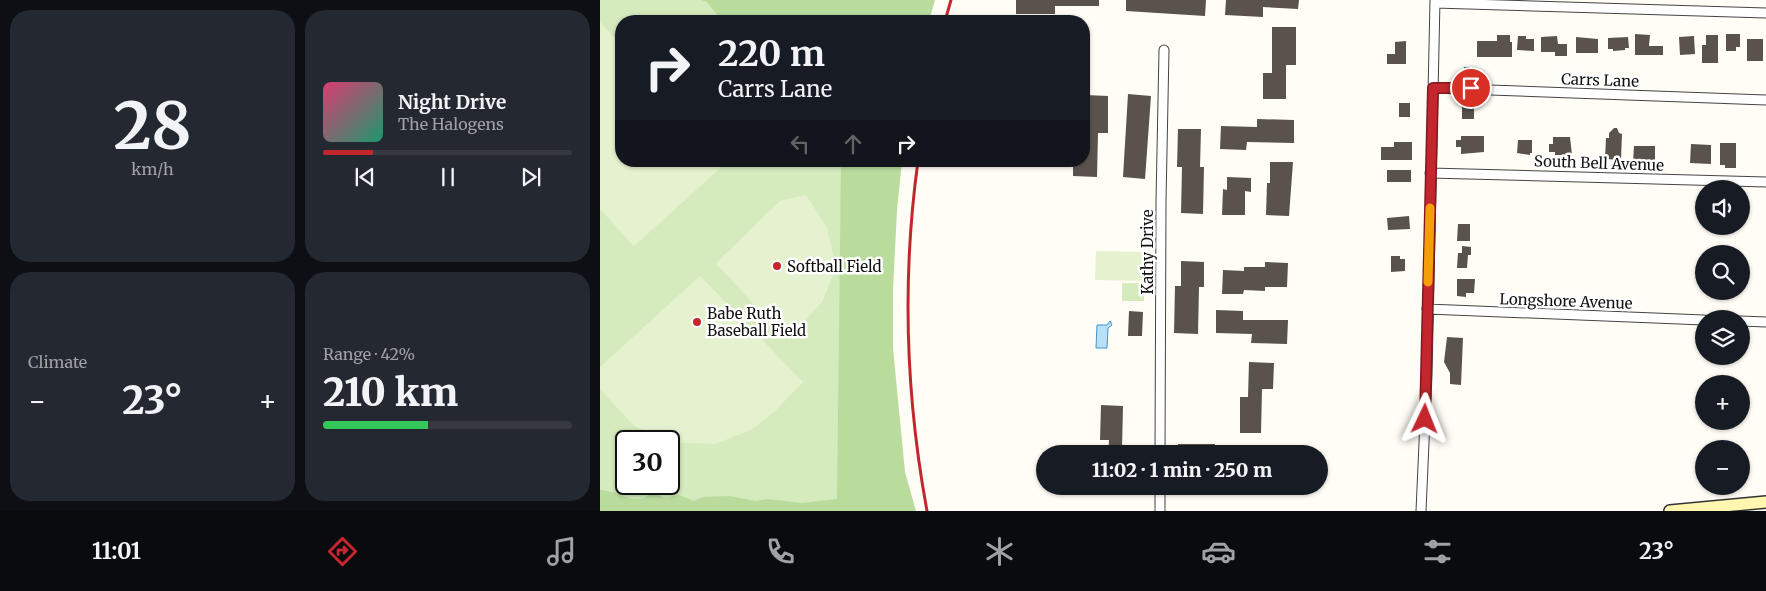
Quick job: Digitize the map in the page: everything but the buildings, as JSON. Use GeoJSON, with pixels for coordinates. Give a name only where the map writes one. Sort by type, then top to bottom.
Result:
{"type":"FeatureCollection","features":[{"type":"Feature","properties":{"kind":"main road"},"geometry":{"type":"LineString","coordinates":[[1670,511],[1766,502]]}},
{"type":"Feature","properties":{"kind":"street"},"geometry":{"type":"LineString","coordinates":[[1421,511],[1427,375],[1435,2],[1766,13]]}},
{"type":"Feature","properties":{"kind":"street","name":"Kathy Drive"},"geometry":{"type":"LineString","coordinates":[[1160,445],[1164,50]]}},
{"type":"Feature","properties":{"kind":"street","name":"Carrs Lane"},"geometry":{"type":"LineString","coordinates":[[1433,88],[1766,100]]}},
{"type":"Feature","properties":{"kind":"street","name":"South Bell Avenue"},"geometry":{"type":"LineString","coordinates":[[1430,173],[1766,182]]}},
{"type":"Feature","properties":{"kind":"street","name":"Longshore Avenue"},"geometry":{"type":"LineString","coordinates":[[1427,309],[1695,320]]}},
{"type":"Feature","properties":{"kind":"street"},"geometry":{"type":"LineString","coordinates":[[1750,321],[1766,322]]}},
{"type":"Feature","properties":{"kind":"street"},"geometry":{"type":"LineString","coordinates":[[1160,495],[1160,511]]}},
{"type":"Feature","properties":{"kind":"green space"},"geometry":{"type":"Polygon","coordinates":[[[600,0],[860,0],[859,15],[615,15],[615,167],[846,167],[843,511],[600,511],[600,0]]]}},
{"type":"Feature","properties":{"kind":"green space"},"geometry":{"type":"Polygon","coordinates":[[[701,0],[935,0],[931,15],[717,15],[707,2],[701,0]]]}},
{"type":"Feature","properties":{"kind":"green space"},"geometry":{"type":"Polygon","coordinates":[[[600,22],[615,38],[615,167],[721,167],[634,246],[600,209],[600,22]]]}},
{"type":"Feature","properties":{"kind":"green space"},"geometry":{"type":"Polygon","coordinates":[[[841,167],[901,167],[893,290],[893,348],[905,472],[916,511],[600,511],[600,490],[632,499],[639,499],[648,495],[658,495],[666,498],[679,495],[694,501],[703,497],[729,496],[756,501],[767,499],[802,503],[837,499],[841,167]]]}},
{"type":"Feature","properties":{"kind":"green space","name":"Softball Field"},"geometry":{"type":"Polygon","coordinates":[[[806,195],[827,228],[836,268],[822,302],[795,332],[781,334],[716,263],[780,201],[806,195]]]}},
{"type":"Feature","properties":{"kind":"green space"},"geometry":{"type":"Polygon","coordinates":[[[1096,251],[1145,252],[1144,281],[1095,280],[1096,251]]]}},
{"type":"Feature","properties":{"kind":"green space","name":"Babe Ruth Baseball Field"},"geometry":{"type":"Polygon","coordinates":[[[700,276],[803,382],[775,411],[751,430],[715,444],[680,442],[680,430],[644,430],[634,426],[600,389],[600,367],[700,276]]]}},
{"type":"Feature","properties":{"kind":"green space"},"geometry":{"type":"Polygon","coordinates":[[[1122,283],[1144,283],[1144,301],[1122,301],[1122,283]]]}},
{"type":"Feature","properties":{"kind":"water"},"geometry":{"type":"Polygon","coordinates":[[[1110,321],[1112,325],[1108,328],[1107,348],[1096,348],[1097,325],[1107,325],[1110,321]]]}},
{"type":"Feature","properties":{"kind":"railway"},"geometry":{"type":"LineString","coordinates":[[947,15],[951,0]]}},
{"type":"Feature","properties":{"kind":"railway"},"geometry":{"type":"LineString","coordinates":[[917,167],[910,249],[909,337],[914,425],[927,511]]}},
{"type":"Feature","properties":{"kind":"slow traffic"},"geometry":{"type":"LineString","coordinates":[[1428,282],[1430,208]]}},
{"type":"Feature","properties":{"kind":"place","name":"Softball Field"},"geometry":{"type":"Point","coordinates":[777,266]}},
{"type":"Feature","properties":{"kind":"place","name":"Babe Ruth Baseball Field"},"geometry":{"type":"Point","coordinates":[697,322]}},
{"type":"Feature","properties":{"kind":"route"},"geometry":{"type":"LineString","coordinates":[[1425,419],[1433,88],[1471,88]]}}]}
